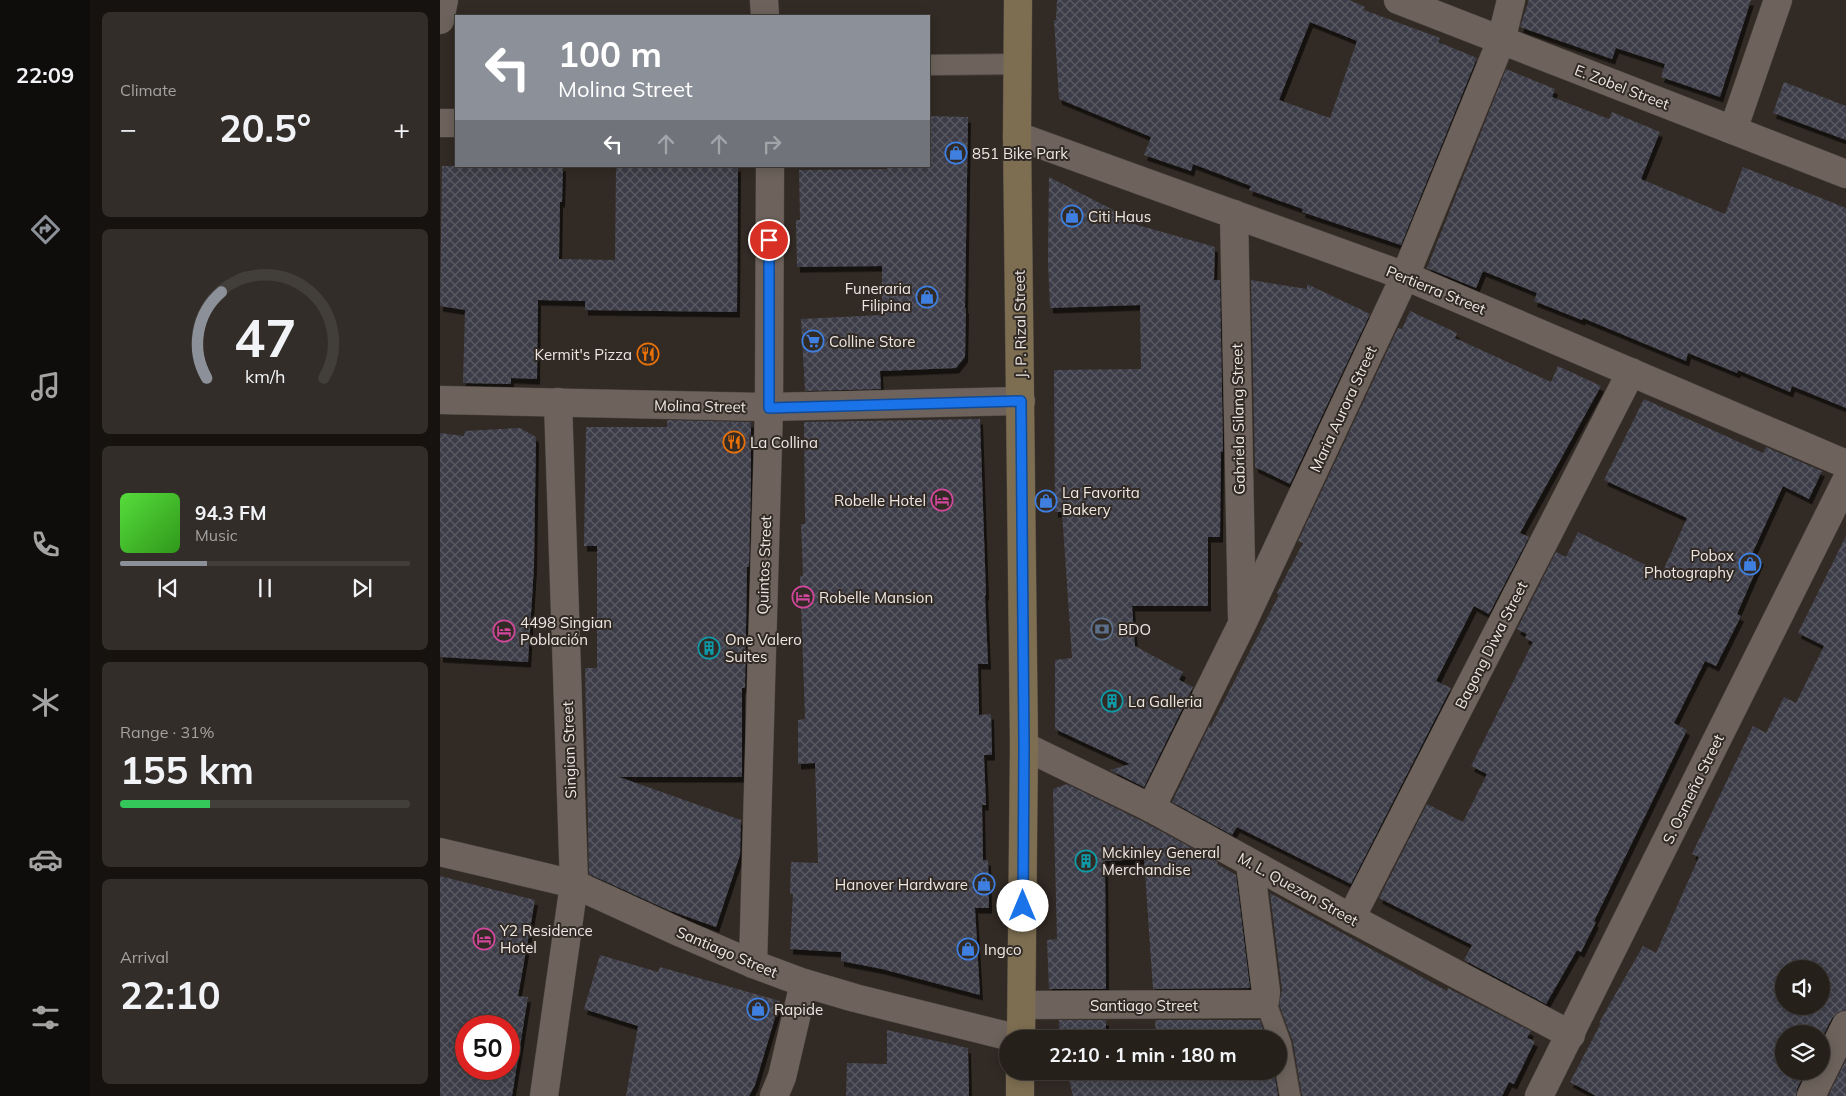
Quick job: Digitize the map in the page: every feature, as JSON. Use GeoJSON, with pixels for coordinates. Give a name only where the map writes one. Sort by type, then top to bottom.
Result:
{"type":"FeatureCollection","features":[{"type":"Feature","properties":{"kind":"main road","name":"J. P. Rizal Street"},"geometry":{"type":"LineString","coordinates":[[1018,0],[1024,746],[1021,1030]]}},
{"type":"Feature","properties":{"kind":"main road"},"geometry":{"type":"LineString","coordinates":[[1020,1080],[1020,1096]]}},
{"type":"Feature","properties":{"kind":"street"},"geometry":{"type":"LineString","coordinates":[[440,20],[444,0]]}},
{"type":"Feature","properties":{"kind":"street"},"geometry":{"type":"LineString","coordinates":[[764,0],[765,15]]}},
{"type":"Feature","properties":{"kind":"street","name":"E. Zobel Street"},"geometry":{"type":"LineString","coordinates":[[1398,0],[1846,174]]}},
{"type":"Feature","properties":{"kind":"street","name":"Maria Aurora Street"},"geometry":{"type":"LineString","coordinates":[[1151,808],[1242,624],[1405,276],[1501,41],[1511,0]]}},
{"type":"Feature","properties":{"kind":"street"},"geometry":{"type":"LineString","coordinates":[[1734,130],[1778,0]]}},
{"type":"Feature","properties":{"kind":"street"},"geometry":{"type":"LineString","coordinates":[[440,123],[455,123]]}},
{"type":"Feature","properties":{"kind":"street","name":"Pertierra Street"},"geometry":{"type":"LineString","coordinates":[[1018,136],[1405,276],[1846,464]]}},
{"type":"Feature","properties":{"kind":"street","name":"Quintos Street"},"geometry":{"type":"LineString","coordinates":[[753,964],[769,408],[770,167]]}},
{"type":"Feature","properties":{"kind":"street","name":"Gabriela Silang Street"},"geometry":{"type":"LineString","coordinates":[[1234,214],[1242,624]]}},
{"type":"Feature","properties":{"kind":"street","name":"Bagong Diwa Street"},"geometry":{"type":"LineString","coordinates":[[1351,918],[1632,372]]}},
{"type":"Feature","properties":{"kind":"street","name":"Molina Street"},"geometry":{"type":"LineString","coordinates":[[440,400],[769,408],[1021,401]]}},
{"type":"Feature","properties":{"kind":"street","name":"Singian Street"},"geometry":{"type":"LineString","coordinates":[[544,1096],[574,884],[558,402]]}},
{"type":"Feature","properties":{"kind":"street","name":"S. Osmeña Street"},"geometry":{"type":"LineString","coordinates":[[1540,1096],[1846,481]]}},
{"type":"Feature","properties":{"kind":"street","name":"M. L. Quezon Street"},"geometry":{"type":"LineString","coordinates":[[1024,746],[1151,808],[1351,918],[1571,1035]]}},
{"type":"Feature","properties":{"kind":"street","name":"Santiago Street"},"geometry":{"type":"LineString","coordinates":[[440,852],[574,884],[753,964],[804,983],[855,998],[999,1034]]}},
{"type":"Feature","properties":{"kind":"street"},"geometry":{"type":"LineString","coordinates":[[1250,863],[1266,992],[1265,1000]]}},
{"type":"Feature","properties":{"kind":"street"},"geometry":{"type":"LineString","coordinates":[[774,1096],[782,1077],[804,983]]}},
{"type":"Feature","properties":{"kind":"street","name":"Santiago Street"},"geometry":{"type":"LineString","coordinates":[[1022,1005],[1260,1004],[1265,1000]]}},
{"type":"Feature","properties":{"kind":"street"},"geometry":{"type":"LineString","coordinates":[[1811,1096],[1846,1025]]}},
{"type":"Feature","properties":{"kind":"lane"},"geometry":{"type":"LineString","coordinates":[[930,65],[1018,64]]}},
{"type":"Feature","properties":{"kind":"lane"},"geometry":{"type":"LineString","coordinates":[[1265,1000],[1281,1044],[1290,1096]]}},
{"type":"Feature","properties":{"kind":"building"},"geometry":{"type":"Polygon","coordinates":[[[1057,0],[1349,0],[1365,7],[1364,10],[1440,38],[1438,42],[1477,58],[1401,245],[1302,212],[1303,209],[1249,190],[1251,186],[1193,164],[1191,171],[1144,155],[1151,137],[1059,99],[1054,20],[1056,20],[1057,0]],[[1310,22],[1279,100],[1330,118],[1357,41],[1310,22]]]}},
{"type":"Feature","properties":{"kind":"building"},"geometry":{"type":"Polygon","coordinates":[[[1529,0],[1751,0],[1720,97],[1661,77],[1665,64],[1616,48],[1612,59],[1520,27],[1529,0]]]}},
{"type":"Feature","properties":{"kind":"building"},"geometry":{"type":"Polygon","coordinates":[[[1506,69],[1555,89],[1552,97],[1609,119],[1612,112],[1660,132],[1641,179],[1725,214],[1743,167],[1846,208],[1846,408],[1792,386],[1790,392],[1738,370],[1737,373],[1688,353],[1686,361],[1583,318],[1582,320],[1534,301],[1537,293],[1483,271],[1476,288],[1427,268],[1506,69]]]}},
{"type":"Feature","properties":{"kind":"building"},"geometry":{"type":"Polygon","coordinates":[[[1784,82],[1846,106],[1846,140],[1773,113],[1784,82]]]}},
{"type":"Feature","properties":{"kind":"building"},"geometry":{"type":"Polygon","coordinates":[[[930,116],[968,117],[965,357],[956,368],[880,371],[881,389],[805,391],[801,319],[882,315],[882,266],[797,267],[796,220],[800,220],[799,170],[887,169],[887,167],[930,167],[930,116]]]}},
{"type":"Feature","properties":{"kind":"building"},"geometry":{"type":"Polygon","coordinates":[[[442,166],[563,167],[559,259],[615,260],[616,167],[738,167],[737,312],[585,310],[585,301],[538,300],[537,379],[511,378],[511,384],[463,383],[465,310],[440,306],[442,166]]]}},
{"type":"Feature","properties":{"kind":"building"},"geometry":{"type":"Polygon","coordinates":[[[1049,177],[1127,217],[1127,222],[1215,247],[1214,280],[1220,280],[1223,452],[1221,451],[1220,537],[1208,537],[1208,606],[1132,606],[1135,646],[1183,672],[1179,680],[1193,687],[1144,787],[1110,770],[1130,764],[1055,729],[1055,660],[1072,658],[1062,512],[1055,512],[1054,370],[1141,369],[1140,305],[1050,308],[1048,262],[1049,177]]]}},
{"type":"Feature","properties":{"kind":"building"},"geometry":{"type":"Polygon","coordinates":[[[1251,280],[1307,289],[1307,284],[1370,314],[1290,484],[1255,467],[1251,280]]]}},
{"type":"Feature","properties":{"kind":"building"},"geometry":{"type":"Polygon","coordinates":[[[1410,311],[1457,333],[1455,338],[1551,382],[1558,366],[1601,386],[1520,533],[1529,537],[1489,614],[1474,606],[1436,681],[1451,688],[1351,884],[1237,827],[1232,835],[1172,802],[1210,724],[1210,728],[1279,595],[1277,593],[1303,543],[1298,541],[1398,328],[1402,329],[1410,311]]]}},
{"type":"Feature","properties":{"kind":"building"},"geometry":{"type":"Polygon","coordinates":[[[1644,399],[1763,453],[1766,447],[1822,471],[1809,499],[1783,486],[1752,554],[1761,559],[1737,614],[1741,616],[1716,666],[1705,661],[1674,723],[1687,730],[1594,921],[1596,922],[1581,952],[1577,950],[1546,1004],[1464,960],[1472,945],[1379,898],[1427,804],[1463,822],[1487,774],[1471,766],[1533,642],[1525,638],[1527,634],[1517,629],[1556,552],[1566,557],[1578,532],[1662,573],[1687,518],[1604,480],[1644,399]]]}},
{"type":"Feature","properties":{"kind":"building"},"geometry":{"type":"Polygon","coordinates":[[[980,419],[988,664],[978,664],[979,715],[991,714],[992,755],[984,755],[986,805],[982,805],[983,860],[988,860],[989,908],[975,908],[980,995],[882,969],[841,961],[841,952],[790,949],[793,894],[790,894],[791,862],[818,863],[815,763],[798,764],[798,720],[805,719],[800,576],[803,576],[801,524],[805,524],[804,422],[980,419]]]}},
{"type":"Feature","properties":{"kind":"building"},"geometry":{"type":"Polygon","coordinates":[[[667,420],[751,422],[745,688],[742,688],[742,777],[619,777],[741,820],[740,855],[716,927],[668,910],[589,874],[585,668],[597,668],[597,546],[584,546],[586,427],[667,427],[667,420]]]}},
{"type":"Feature","properties":{"kind":"building"},"geometry":{"type":"Polygon","coordinates":[[[520,428],[536,437],[534,566],[528,662],[440,657],[440,433],[464,436],[465,431],[520,428]]]}},
{"type":"Feature","properties":{"kind":"building"},"geometry":{"type":"Polygon","coordinates":[[[1846,536],[1846,1010],[1838,1012],[1828,1025],[1775,1025],[1775,1080],[1802,1080],[1796,1096],[1596,1096],[1570,1082],[1601,1023],[1599,1023],[1643,946],[1656,953],[1699,857],[1692,854],[1753,726],[1766,733],[1784,697],[1796,703],[1824,646],[1798,633],[1846,536]]]}},
{"type":"Feature","properties":{"kind":"building"},"geometry":{"type":"Polygon","coordinates":[[[1067,784],[1144,822],[1218,862],[1217,864],[1236,875],[1250,988],[1153,989],[1144,859],[1105,861],[1106,989],[1049,989],[1047,940],[1057,939],[1053,789],[1067,784]]]}},
{"type":"Feature","properties":{"kind":"building","name":"Y2 Residence Hotel"},"geometry":{"type":"Polygon","coordinates":[[[440,876],[535,900],[518,996],[528,997],[520,1046],[520,1015],[455,1015],[455,1080],[515,1080],[512,1096],[440,1096],[440,876]]]}},
{"type":"Feature","properties":{"kind":"building"},"geometry":{"type":"Polygon","coordinates":[[[1270,893],[1447,991],[1448,988],[1531,1031],[1527,1038],[1535,1041],[1514,1084],[1509,1082],[1502,1096],[1302,1096],[1293,1042],[1279,1004],[1282,990],[1270,893]]]}},
{"type":"Feature","properties":{"kind":"building"},"geometry":{"type":"Polygon","coordinates":[[[600,955],[658,972],[660,967],[780,1001],[755,1085],[749,1096],[626,1096],[638,1026],[584,1009],[600,955]]]}},
{"type":"Feature","properties":{"kind":"building"},"geometry":{"type":"Polygon","coordinates":[[[1059,1020],[1106,1020],[1106,1030],[1059,1030],[1059,1020]]]}},
{"type":"Feature","properties":{"kind":"building"},"geometry":{"type":"Polygon","coordinates":[[[1155,1020],[1260,1020],[1263,1030],[1156,1030],[1155,1020]]]}},
{"type":"Feature","properties":{"kind":"building"},"geometry":{"type":"Polygon","coordinates":[[[887,1030],[968,1048],[969,1096],[846,1096],[847,1063],[887,1064],[887,1030]]]}},
{"type":"Feature","properties":{"kind":"building"},"geometry":{"type":"Polygon","coordinates":[[[1846,1060],[1846,1096],[1828,1096],[1846,1060]]]}},
{"type":"Feature","properties":{"kind":"building"},"geometry":{"type":"Polygon","coordinates":[[[1069,1080],[1275,1080],[1278,1096],[1073,1096],[1069,1080]]]}},
{"type":"Feature","properties":{"kind":"place","name":"851 Bike Park"},"geometry":{"type":"Point","coordinates":[956,153]}},
{"type":"Feature","properties":{"kind":"place","name":"Citi Haus"},"geometry":{"type":"Point","coordinates":[1072,216]}},
{"type":"Feature","properties":{"kind":"place","name":"Funeraria Filipina"},"geometry":{"type":"Point","coordinates":[927,297]}},
{"type":"Feature","properties":{"kind":"place","name":"Colline Store"},"geometry":{"type":"Point","coordinates":[813,341]}},
{"type":"Feature","properties":{"kind":"place","name":"Kermit's Pizza"},"geometry":{"type":"Point","coordinates":[648,354]}},
{"type":"Feature","properties":{"kind":"place","name":"La Collina"},"geometry":{"type":"Point","coordinates":[734,442]}},
{"type":"Feature","properties":{"kind":"place","name":"Robelle Hotel"},"geometry":{"type":"Point","coordinates":[942,500]}},
{"type":"Feature","properties":{"kind":"place","name":"La Favorita Bakery"},"geometry":{"type":"Point","coordinates":[1046,501]}},
{"type":"Feature","properties":{"kind":"place","name":"Pobox Photography"},"geometry":{"type":"Point","coordinates":[1750,564]}},
{"type":"Feature","properties":{"kind":"place","name":"Robelle Mansion"},"geometry":{"type":"Point","coordinates":[803,597]}},
{"type":"Feature","properties":{"kind":"place","name":"BDO"},"geometry":{"type":"Point","coordinates":[1102,629]}},
{"type":"Feature","properties":{"kind":"place","name":"4498 Singian Población"},"geometry":{"type":"Point","coordinates":[504,631]}},
{"type":"Feature","properties":{"kind":"place","name":"One Valero Suites"},"geometry":{"type":"Point","coordinates":[709,648]}},
{"type":"Feature","properties":{"kind":"place","name":"La Galleria"},"geometry":{"type":"Point","coordinates":[1112,701]}},
{"type":"Feature","properties":{"kind":"place","name":"Mckinley General Merchandise"},"geometry":{"type":"Point","coordinates":[1086,861]}},
{"type":"Feature","properties":{"kind":"place","name":"Hanover Hardware"},"geometry":{"type":"Point","coordinates":[984,884]}},
{"type":"Feature","properties":{"kind":"place","name":"Y2 Residence Hotel"},"geometry":{"type":"Point","coordinates":[484,939]}},
{"type":"Feature","properties":{"kind":"place","name":"Ingco"},"geometry":{"type":"Point","coordinates":[968,949]}},
{"type":"Feature","properties":{"kind":"place","name":"Rapide"},"geometry":{"type":"Point","coordinates":[758,1009]}},
{"type":"Feature","properties":{"kind":"route"},"geometry":{"type":"LineString","coordinates":[[769,240],[769,408],[1021,401],[1024,746],[1023,906]]}}]}
